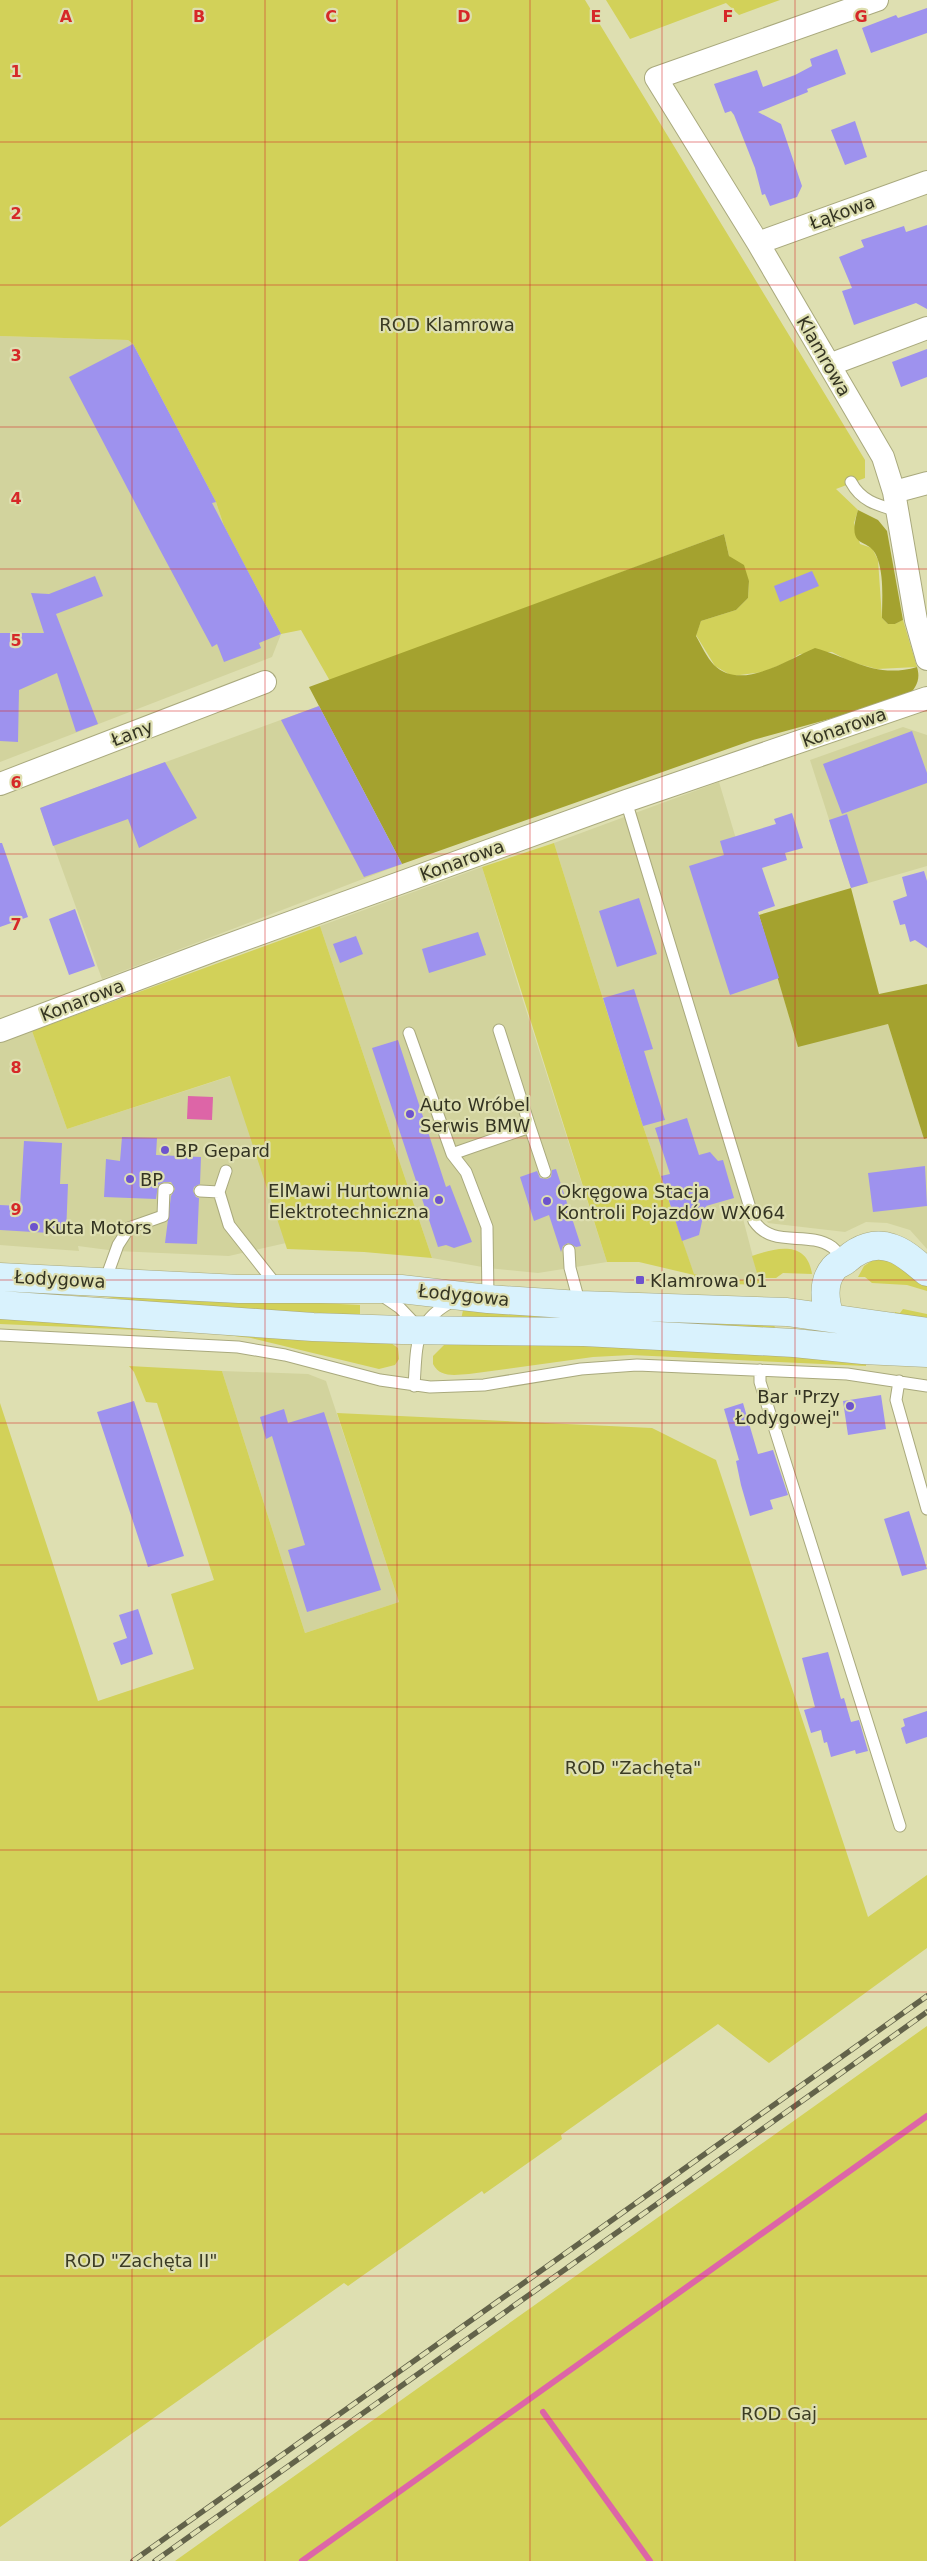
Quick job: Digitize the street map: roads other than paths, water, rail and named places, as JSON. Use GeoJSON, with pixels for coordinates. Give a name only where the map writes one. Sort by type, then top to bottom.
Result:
{"type":"FeatureCollection","features":[{"type":"Feature","properties":{"kind":"main road"},"geometry":{"type":"LineString","coordinates":[[822,1345],[830,1316],[826,1304],[828,1282],[834,1268],[858,1251],[871,1246],[882,1246],[899,1250],[927,1272]]}},
{"type":"Feature","properties":{"kind":"main road","name":"Łodygowa"},"geometry":{"type":"LineString","coordinates":[[0,1277],[280,1290],[366,1288],[426,1290],[476,1297],[580,1305],[787,1312],[830,1316],[927,1332]]}},
{"type":"Feature","properties":{"kind":"main road","name":"Łodygowa"},"geometry":{"type":"LineString","coordinates":[[0,1306],[313,1327],[584,1332],[822,1345],[863,1350],[927,1353]]}},
{"type":"Feature","properties":{"kind":"street","name":"Klamrowa"},"geometry":{"type":"LineString","coordinates":[[878,0],[656,78],[758,243],[884,457],[896,501],[921,614],[927,659]]}},
{"type":"Feature","properties":{"kind":"street","name":"Łąkowa"},"geometry":{"type":"LineString","coordinates":[[758,243],[927,182]]}},
{"type":"Feature","properties":{"kind":"street"},"geometry":{"type":"LineString","coordinates":[[830,365],[927,328]]}},
{"type":"Feature","properties":{"kind":"street"},"geometry":{"type":"LineString","coordinates":[[896,501],[927,483]]}},
{"type":"Feature","properties":{"kind":"street","name":"Łany"},"geometry":{"type":"LineString","coordinates":[[0,784],[265,682]]}},
{"type":"Feature","properties":{"kind":"street","name":"Konarowa"},"geometry":{"type":"LineString","coordinates":[[0,1031],[221,948],[626,801],[927,698]]}},
{"type":"Feature","properties":{"kind":"lane"},"geometry":{"type":"LineString","coordinates":[[851,482],[857,493],[871,503],[896,501]]}},
{"type":"Feature","properties":{"kind":"lane"},"geometry":{"type":"LineString","coordinates":[[626,801],[754,1221],[761,1230],[772,1236],[823,1242],[845,1261]]}},
{"type":"Feature","properties":{"kind":"lane"},"geometry":{"type":"LineString","coordinates":[[499,1030],[545,1172]]}},
{"type":"Feature","properties":{"kind":"lane"},"geometry":{"type":"LineString","coordinates":[[410,1033],[452,1154],[466,1172],[487,1228],[476,1297],[434,1313],[420,1330],[416,1342],[414,1386]]}},
{"type":"Feature","properties":{"kind":"lane"},"geometry":{"type":"LineString","coordinates":[[452,1154],[530,1127]]}},
{"type":"Feature","properties":{"kind":"lane"},"geometry":{"type":"LineString","coordinates":[[226,1171],[219,1192],[229,1225],[280,1290]]}},
{"type":"Feature","properties":{"kind":"lane"},"geometry":{"type":"LineString","coordinates":[[105,1281],[118,1245],[129,1228],[163,1216],[164,1189],[168,1189]]}},
{"type":"Feature","properties":{"kind":"lane"},"geometry":{"type":"LineString","coordinates":[[200,1191],[219,1192]]}},
{"type":"Feature","properties":{"kind":"lane"},"geometry":{"type":"LineString","coordinates":[[569,1250],[570,1268],[580,1305]]}},
{"type":"Feature","properties":{"kind":"lane"},"geometry":{"type":"LineString","coordinates":[[366,1288],[388,1298],[420,1330]]}},
{"type":"Feature","properties":{"kind":"lane"},"geometry":{"type":"LineString","coordinates":[[0,1335],[246,1348],[285,1355],[376,1379],[414,1386],[484,1386],[618,1365],[847,1374],[927,1386]]}},
{"type":"Feature","properties":{"kind":"lane"},"geometry":{"type":"LineString","coordinates":[[760,1370],[760,1382],[900,1826]]}},
{"type":"Feature","properties":{"kind":"lane"},"geometry":{"type":"LineString","coordinates":[[899,1381],[896,1400],[927,1509]]}},
{"type":"Feature","properties":{"kind":"waterway"},"geometry":{"type":"LineString","coordinates":[[302,2561],[927,2116]]}},
{"type":"Feature","properties":{"kind":"waterway"},"geometry":{"type":"LineString","coordinates":[[543,2412],[650,2561]]}},
{"type":"Feature","properties":{"kind":"railway"},"geometry":{"type":"LineString","coordinates":[[133,2561],[927,1996]]}},
{"type":"Feature","properties":{"kind":"railway"},"geometry":{"type":"LineString","coordinates":[[155,2561],[927,2012]]}},
{"type":"Feature","properties":{"kind":"place","name":"Auto Wróbel Serwis BMW"},"geometry":{"type":"Point","coordinates":[410,1114]}},
{"type":"Feature","properties":{"kind":"place","name":"BP Gepard"},"geometry":{"type":"Point","coordinates":[165,1150]}},
{"type":"Feature","properties":{"kind":"place","name":"BP"},"geometry":{"type":"Point","coordinates":[130,1179]}},
{"type":"Feature","properties":{"kind":"place","name":"ElMawi Hurtownia Elektrotechniczna"},"geometry":{"type":"Point","coordinates":[439,1200]}},
{"type":"Feature","properties":{"kind":"place","name":"Okręgowa Stacja Kontroli Pojazdów WX064"},"geometry":{"type":"Point","coordinates":[547,1201]}},
{"type":"Feature","properties":{"kind":"place","name":"Kuta Motors"},"geometry":{"type":"Point","coordinates":[34,1227]}},
{"type":"Feature","properties":{"kind":"place","name":"Klamrowa 01"},"geometry":{"type":"Point","coordinates":[640,1280]}},
{"type":"Feature","properties":{"kind":"place","name":"Bar \"Przy Łodygowej\""},"geometry":{"type":"Point","coordinates":[850,1406]}},
{"type":"Feature","properties":{"kind":"park label","name":"ROD Klamrowa"},"geometry":{"type":"Point","coordinates":[447,324]}},
{"type":"Feature","properties":{"kind":"park label","name":"ROD \"Zachęta\""},"geometry":{"type":"Point","coordinates":[633,1767]}},
{"type":"Feature","properties":{"kind":"park label","name":"ROD \"Zachęta II\""},"geometry":{"type":"Point","coordinates":[141,2260]}},
{"type":"Feature","properties":{"kind":"park label","name":"ROD Gaj"},"geometry":{"type":"Point","coordinates":[779,2413]}}]}
